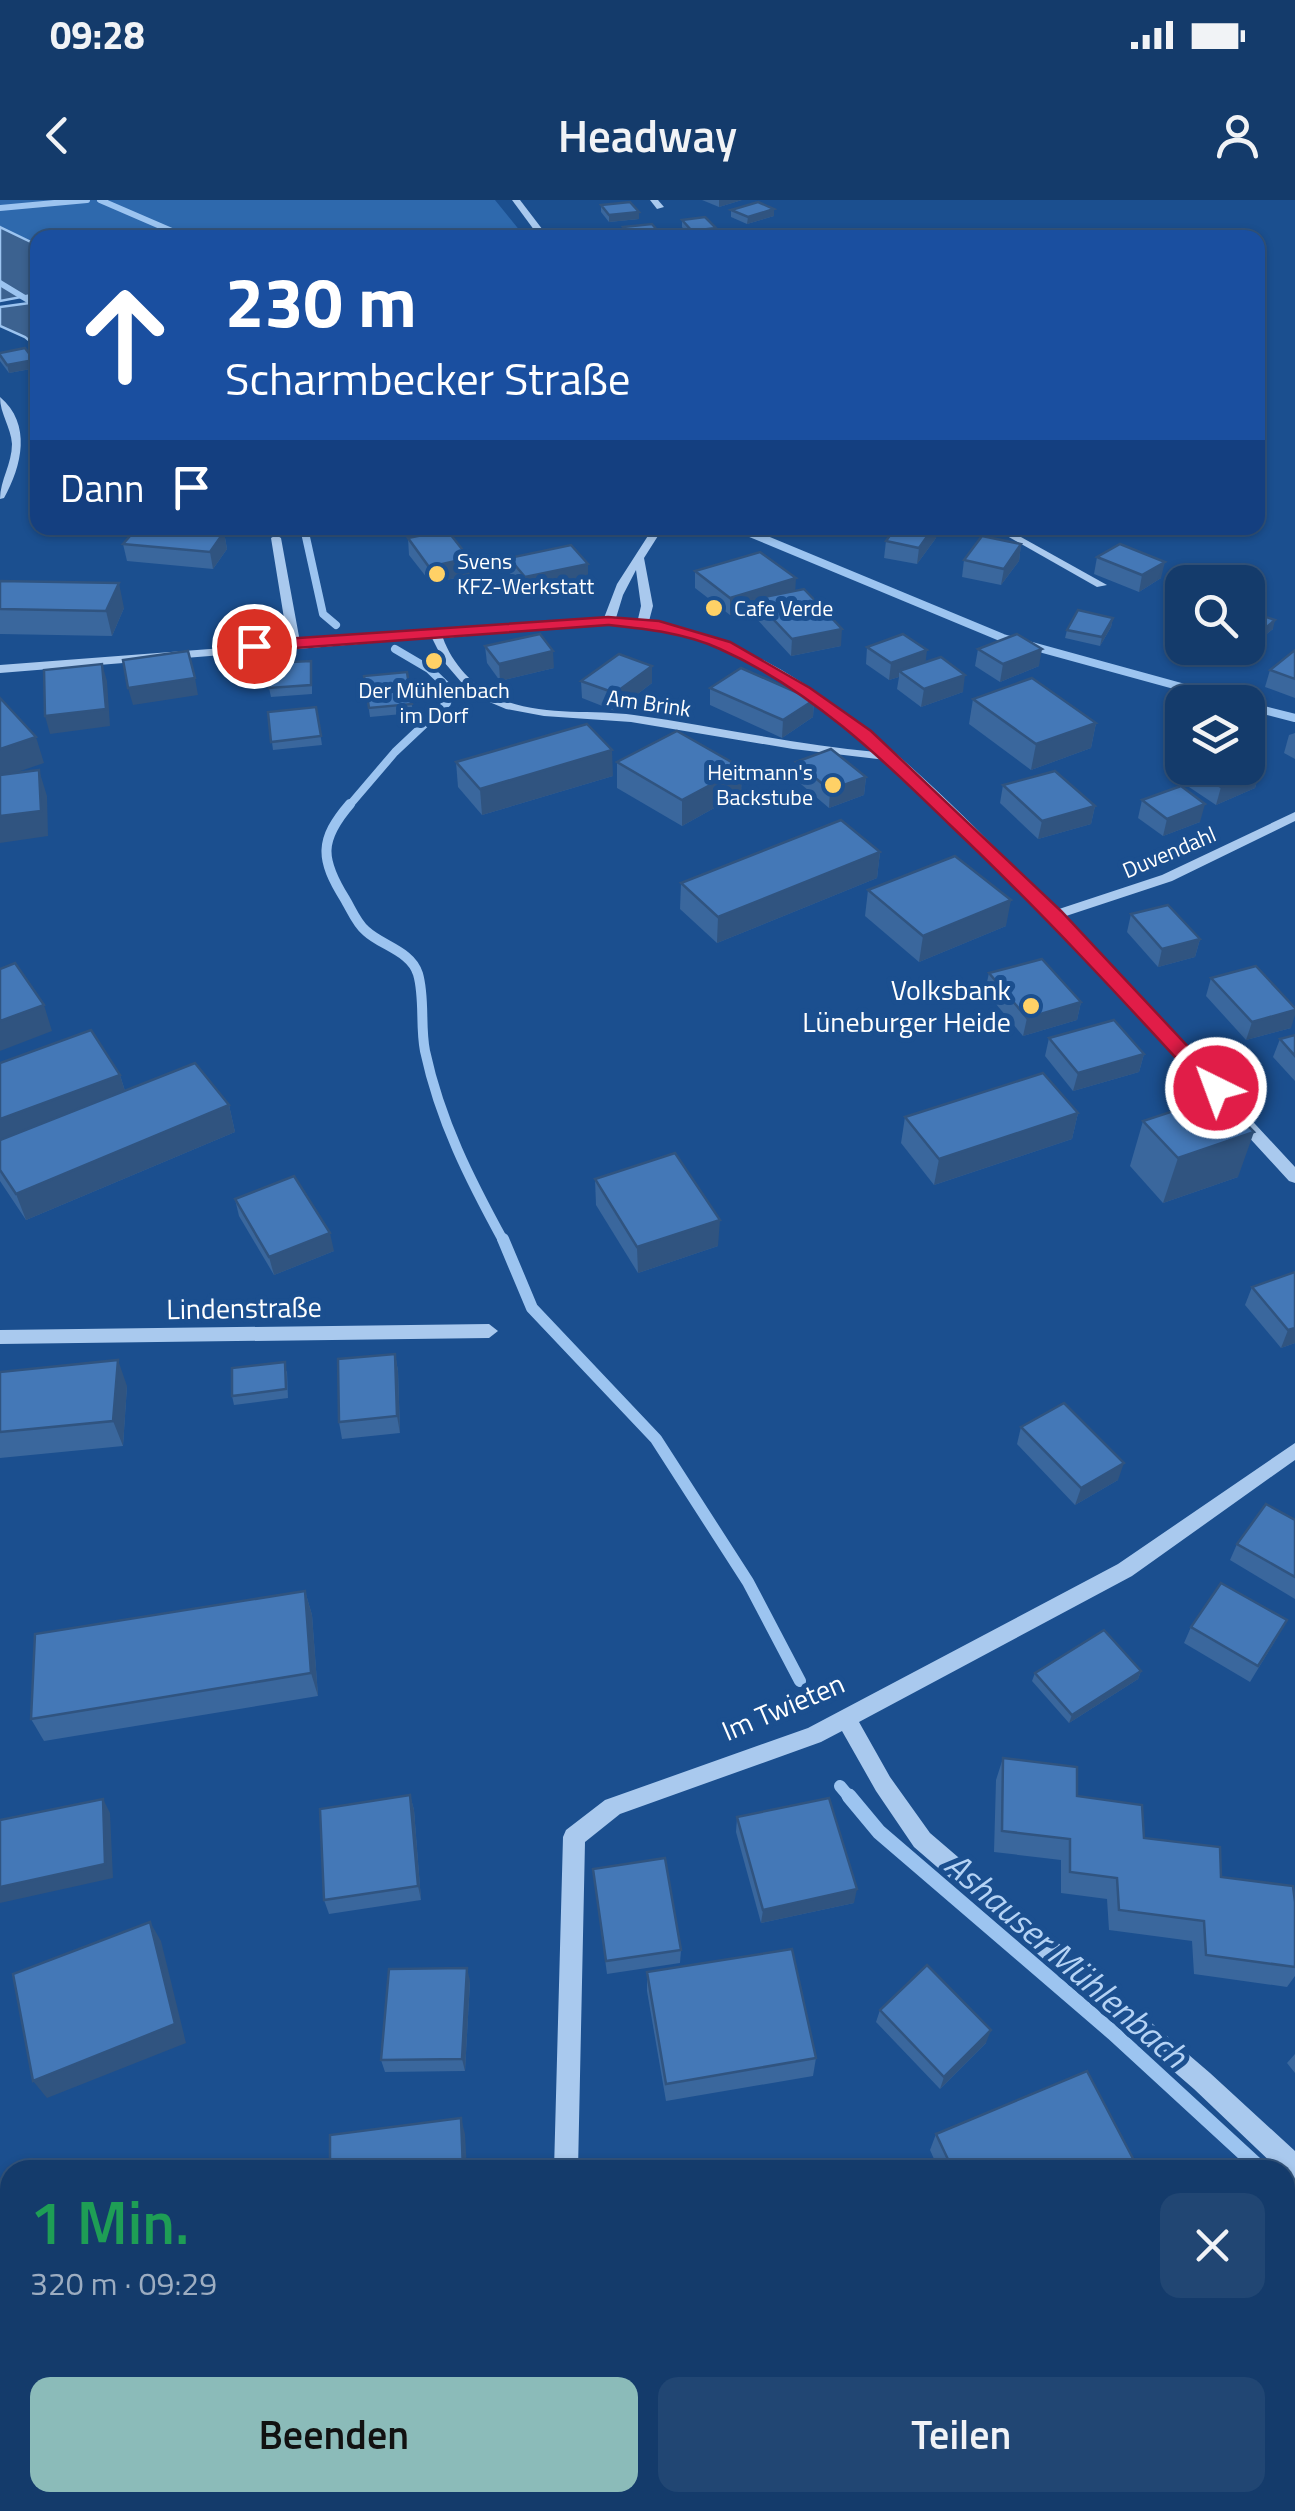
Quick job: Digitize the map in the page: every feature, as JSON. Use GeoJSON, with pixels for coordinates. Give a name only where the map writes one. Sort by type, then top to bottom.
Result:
{"type":"FeatureCollection","features":[{"type":"Feature","properties":{"kind":"street"},"geometry":{"type":"LineString","coordinates":[[516,200],[539,230]]}},
{"type":"Feature","properties":{"kind":"street"},"geometry":{"type":"LineString","coordinates":[[0,400],[14,422],[18,455],[0,496]]}},
{"type":"Feature","properties":{"kind":"street"},"geometry":{"type":"LineString","coordinates":[[608,621],[624,576],[654,535]]}},
{"type":"Feature","properties":{"kind":"street"},"geometry":{"type":"LineString","coordinates":[[1011,535],[1101,585]]}},
{"type":"Feature","properties":{"kind":"street"},"geometry":{"type":"LineString","coordinates":[[276,538],[294,643]]}},
{"type":"Feature","properties":{"kind":"street"},"geometry":{"type":"LineString","coordinates":[[640,559],[647,606],[642,623]]}},
{"type":"Feature","properties":{"kind":"street"},"geometry":{"type":"LineString","coordinates":[[0,668],[608,621],[691,633],[744,655],[832,709],[891,757],[1055,915],[1295,1177]]}},
{"type":"Feature","properties":{"kind":"street","name":"Am Brink"},"geometry":{"type":"LineString","coordinates":[[436,632],[438,650],[475,688],[493,700],[544,712],[629,718],[845,754],[891,757]]}},
{"type":"Feature","properties":{"kind":"street","name":"Duvendahl"},"geometry":{"type":"LineString","coordinates":[[1055,915],[1167,878],[1295,816]]}},
{"type":"Feature","properties":{"kind":"street","name":"Lindenstraße"},"geometry":{"type":"LineString","coordinates":[[0,1337],[489,1331]]}},
{"type":"Feature","properties":{"kind":"street","name":"Im Twieten"},"geometry":{"type":"LineString","coordinates":[[566,2160],[574,1836],[613,1807],[814,1735],[1125,1570],[1295,1450]]}},
{"type":"Feature","properties":{"kind":"street"},"geometry":{"type":"LineString","coordinates":[[845,1718],[883,1784],[922,1840],[1202,2081],[1286,2160]]}},
{"type":"Feature","properties":{"kind":"shaded area"},"geometry":{"type":"Polygon","coordinates":[[[0,200],[495,200],[519,230],[30,230],[30,242],[0,227],[0,200]]]}},
{"type":"Feature","properties":{"kind":"shaded area"},"geometry":{"type":"Polygon","coordinates":[[[0,227],[30,242],[30,295],[0,301],[0,227]]]}},
{"type":"Feature","properties":{"kind":"shaded area"},"geometry":{"type":"Polygon","coordinates":[[[30,303],[30,341],[0,326],[0,307],[30,303]]]}},
{"type":"Feature","properties":{"kind":"building"},"geometry":{"type":"Polygon","coordinates":[[[630,202],[639,212],[609,215],[601,205],[630,202]]]}},
{"type":"Feature","properties":{"kind":"building"},"geometry":{"type":"Polygon","coordinates":[[[758,202],[774,209],[748,217],[731,210],[758,202]]]}},
{"type":"Feature","properties":{"kind":"building"},"geometry":{"type":"Polygon","coordinates":[[[705,217],[716,228],[691,230],[682,220],[705,217]]]}},
{"type":"Feature","properties":{"kind":"building"},"geometry":{"type":"Polygon","coordinates":[[[652,224],[657,230],[625,230],[623,227],[652,224]]]}},
{"type":"Feature","properties":{"kind":"building"},"geometry":{"type":"Polygon","coordinates":[[[25,348],[30,361],[7,365],[0,353],[25,348]]]}},
{"type":"Feature","properties":{"kind":"building"},"geometry":{"type":"Polygon","coordinates":[[[131,535],[222,535],[210,552],[123,544],[131,535]]]}},
{"type":"Feature","properties":{"kind":"building"},"geometry":{"type":"Polygon","coordinates":[[[451,535],[469,558],[429,567],[408,538],[451,535]]]}},
{"type":"Feature","properties":{"kind":"building"},"geometry":{"type":"Polygon","coordinates":[[[890,535],[928,535],[919,548],[886,541],[890,535]]]}},
{"type":"Feature","properties":{"kind":"building"},"geometry":{"type":"Polygon","coordinates":[[[982,536],[1021,544],[1004,569],[964,560],[982,536]]]}},
{"type":"Feature","properties":{"kind":"building"},"geometry":{"type":"Polygon","coordinates":[[[1120,544],[1165,562],[1142,575],[1097,557],[1120,544]]]}},
{"type":"Feature","properties":{"kind":"building"},"geometry":{"type":"Polygon","coordinates":[[[571,545],[588,564],[525,577],[509,558],[571,545]]]}},
{"type":"Feature","properties":{"kind":"building"},"geometry":{"type":"Polygon","coordinates":[[[760,552],[796,578],[730,598],[695,571],[760,552]]]}},
{"type":"Feature","properties":{"kind":"building"},"geometry":{"type":"Polygon","coordinates":[[[0,581],[119,583],[106,611],[0,609],[0,581]]]}},
{"type":"Feature","properties":{"kind":"building"},"geometry":{"type":"Polygon","coordinates":[[[804,589],[842,629],[792,639],[754,599],[804,589]]]}},
{"type":"Feature","properties":{"kind":"building"},"geometry":{"type":"Polygon","coordinates":[[[1078,610],[1113,618],[1102,637],[1067,630],[1078,610]]]}},
{"type":"Feature","properties":{"kind":"building"},"geometry":{"type":"Polygon","coordinates":[[[540,634],[553,651],[499,664],[485,646],[540,634]]]}},
{"type":"Feature","properties":{"kind":"building"},"geometry":{"type":"Polygon","coordinates":[[[903,634],[927,650],[891,663],[867,647],[903,634]]]}},
{"type":"Feature","properties":{"kind":"building"},"geometry":{"type":"Polygon","coordinates":[[[1017,634],[1042,649],[1003,664],[978,649],[1017,634]]]}},
{"type":"Feature","properties":{"kind":"building"},"geometry":{"type":"Polygon","coordinates":[[[1295,650],[1295,679],[1270,670],[1295,650]]]}},
{"type":"Feature","properties":{"kind":"building"},"geometry":{"type":"Polygon","coordinates":[[[188,651],[195,678],[128,688],[123,660],[188,651]]]}},
{"type":"Feature","properties":{"kind":"building"},"geometry":{"type":"Polygon","coordinates":[[[619,654],[652,666],[615,693],[581,681],[619,654]]]}},
{"type":"Feature","properties":{"kind":"building"},"geometry":{"type":"Polygon","coordinates":[[[941,657],[965,675],[924,689],[899,671],[941,657]]]}},
{"type":"Feature","properties":{"kind":"building"},"geometry":{"type":"Polygon","coordinates":[[[311,661],[311,685],[269,688],[270,663],[311,661]]]}},
{"type":"Feature","properties":{"kind":"building"},"geometry":{"type":"Polygon","coordinates":[[[102,664],[106,709],[45,716],[44,670],[102,664]]]}},
{"type":"Feature","properties":{"kind":"building"},"geometry":{"type":"Polygon","coordinates":[[[741,668],[814,700],[783,720],[710,688],[741,668]]]}},
{"type":"Feature","properties":{"kind":"building"},"geometry":{"type":"Polygon","coordinates":[[[407,672],[412,704],[369,708],[364,676],[407,672]]]}},
{"type":"Feature","properties":{"kind":"building"},"geometry":{"type":"Polygon","coordinates":[[[1032,678],[1096,723],[1036,744],[973,699],[1032,678]]]}},
{"type":"Feature","properties":{"kind":"building"},"geometry":{"type":"Polygon","coordinates":[[[0,698],[36,737],[0,749],[0,698]]]}},
{"type":"Feature","properties":{"kind":"building"},"geometry":{"type":"Polygon","coordinates":[[[316,707],[321,736],[271,742],[268,712],[316,707]]]}},
{"type":"Feature","properties":{"kind":"building"},"geometry":{"type":"Polygon","coordinates":[[[587,724],[612,750],[480,789],[456,762],[587,724]]]}},
{"type":"Feature","properties":{"kind":"building"},"geometry":{"type":"Polygon","coordinates":[[[677,731],[742,768],[682,800],[617,762],[677,731]]]}},
{"type":"Feature","properties":{"kind":"building"},"geometry":{"type":"Polygon","coordinates":[[[831,749],[866,777],[830,790],[796,762],[831,749]]]}},
{"type":"Feature","properties":{"kind":"building"},"geometry":{"type":"Polygon","coordinates":[[[39,770],[41,811],[0,816],[0,775],[39,770]]]}},
{"type":"Feature","properties":{"kind":"building"},"geometry":{"type":"Polygon","coordinates":[[[1055,771],[1095,806],[1042,821],[1003,785],[1055,771]]]}},
{"type":"Feature","properties":{"kind":"building"},"geometry":{"type":"Polygon","coordinates":[[[1181,786],[1205,804],[1167,819],[1142,800],[1181,786]]]}},
{"type":"Feature","properties":{"kind":"building"},"geometry":{"type":"Polygon","coordinates":[[[841,820],[880,852],[718,917],[681,883],[841,820]]]}},
{"type":"Feature","properties":{"kind":"building"},"geometry":{"type":"Polygon","coordinates":[[[955,856],[1011,900],[923,936],[868,890],[955,856]]]}},
{"type":"Feature","properties":{"kind":"building"},"geometry":{"type":"Polygon","coordinates":[[[1168,905],[1200,939],[1162,949],[1131,914],[1168,905]]]}},
{"type":"Feature","properties":{"kind":"building"},"geometry":{"type":"Polygon","coordinates":[[[1042,959],[1081,1002],[1027,1018],[989,973],[1042,959]]]}},
{"type":"Feature","properties":{"kind":"building"},"geometry":{"type":"Polygon","coordinates":[[[15,963],[44,1005],[0,1021],[0,969],[15,963]]]}},
{"type":"Feature","properties":{"kind":"building"},"geometry":{"type":"Polygon","coordinates":[[[1256,966],[1295,1010],[1252,1022],[1211,978],[1256,966]]]}},
{"type":"Feature","properties":{"kind":"building"},"geometry":{"type":"Polygon","coordinates":[[[1114,1020],[1144,1054],[1078,1073],[1049,1038],[1114,1020]]]}},
{"type":"Feature","properties":{"kind":"building"},"geometry":{"type":"Polygon","coordinates":[[[91,1030],[120,1075],[0,1119],[0,1063],[91,1030]]]}},
{"type":"Feature","properties":{"kind":"building"},"geometry":{"type":"Polygon","coordinates":[[[1295,1035],[1295,1056],[1280,1039],[1295,1035]]]}},
{"type":"Feature","properties":{"kind":"building"},"geometry":{"type":"Polygon","coordinates":[[[195,1063],[229,1105],[16,1194],[0,1170],[0,1140],[195,1063]]]}},
{"type":"Feature","properties":{"kind":"building"},"geometry":{"type":"Polygon","coordinates":[[[1043,1073],[1078,1113],[939,1159],[905,1117],[1043,1073]]]}},
{"type":"Feature","properties":{"kind":"building"},"geometry":{"type":"Polygon","coordinates":[[[1219,1096],[1254,1132],[1178,1158],[1143,1121],[1219,1096]]]}},
{"type":"Feature","properties":{"kind":"building"},"geometry":{"type":"Polygon","coordinates":[[[675,1153],[720,1220],[637,1247],[595,1179],[675,1153]]]}},
{"type":"Feature","properties":{"kind":"building"},"geometry":{"type":"Polygon","coordinates":[[[294,1176],[330,1233],[269,1257],[235,1199],[294,1176]]]}},
{"type":"Feature","properties":{"kind":"building"},"geometry":{"type":"Polygon","coordinates":[[[1295,1272],[1295,1328],[1288,1330],[1252,1287],[1295,1272]]]}},
{"type":"Feature","properties":{"kind":"building"},"geometry":{"type":"Polygon","coordinates":[[[395,1354],[397,1416],[339,1422],[338,1359],[395,1354]]]}},
{"type":"Feature","properties":{"kind":"building"},"geometry":{"type":"Polygon","coordinates":[[[118,1360],[113,1421],[0,1432],[0,1372],[118,1360]]]}},
{"type":"Feature","properties":{"kind":"building"},"geometry":{"type":"Polygon","coordinates":[[[285,1362],[286,1389],[232,1396],[232,1368],[285,1362]]]}},
{"type":"Feature","properties":{"kind":"building"},"geometry":{"type":"Polygon","coordinates":[[[1064,1403],[1124,1463],[1081,1488],[1021,1427],[1064,1403]]]}},
{"type":"Feature","properties":{"kind":"building"},"geometry":{"type":"Polygon","coordinates":[[[1266,1504],[1295,1520],[1295,1577],[1237,1544],[1266,1504]]]}},
{"type":"Feature","properties":{"kind":"building"},"geometry":{"type":"Polygon","coordinates":[[[1221,1583],[1287,1620],[1258,1666],[1191,1627],[1221,1583]]]}},
{"type":"Feature","properties":{"kind":"building"},"geometry":{"type":"Polygon","coordinates":[[[305,1591],[311,1673],[31,1719],[35,1634],[305,1591]]]}},
{"type":"Feature","properties":{"kind":"building"},"geometry":{"type":"Polygon","coordinates":[[[1104,1630],[1141,1671],[1072,1715],[1035,1673],[1104,1630]]]}},
{"type":"Feature","properties":{"kind":"building"},"geometry":{"type":"Polygon","coordinates":[[[1003,1758],[1077,1767],[1077,1796],[1142,1805],[1144,1838],[1220,1847],[1221,1877],[1293,1886],[1295,1967],[1206,1955],[1204,1921],[1119,1910],[1117,1878],[1070,1872],[1070,1839],[1002,1831],[1003,1758]]]}},
{"type":"Feature","properties":{"kind":"building"},"geometry":{"type":"Polygon","coordinates":[[[410,1795],[418,1886],[324,1900],[320,1809],[410,1795]]]}},
{"type":"Feature","properties":{"kind":"building"},"geometry":{"type":"Polygon","coordinates":[[[829,1798],[857,1889],[763,1910],[737,1817],[829,1798]]]}},
{"type":"Feature","properties":{"kind":"building"},"geometry":{"type":"Polygon","coordinates":[[[103,1799],[105,1864],[0,1887],[0,1820],[103,1799]]]}},
{"type":"Feature","properties":{"kind":"building"},"geometry":{"type":"Polygon","coordinates":[[[665,1858],[681,1950],[606,1961],[593,1869],[665,1858]]]}},
{"type":"Feature","properties":{"kind":"building"},"geometry":{"type":"Polygon","coordinates":[[[150,1922],[175,2024],[33,2081],[13,1974],[150,1922]]]}},
{"type":"Feature","properties":{"kind":"building"},"geometry":{"type":"Polygon","coordinates":[[[792,1949],[816,2058],[666,2084],[647,1972],[792,1949]]]}},
{"type":"Feature","properties":{"kind":"building"},"geometry":{"type":"Polygon","coordinates":[[[927,1965],[991,2030],[944,2077],[880,2010],[927,1965]]]}},
{"type":"Feature","properties":{"kind":"building"},"geometry":{"type":"Polygon","coordinates":[[[467,1968],[462,2059],[381,2060],[389,1969],[467,1968]]]}},
{"type":"Feature","properties":{"kind":"building"},"geometry":{"type":"Polygon","coordinates":[[[1087,2071],[1134,2160],[948,2160],[936,2134],[1087,2071]]]}},
{"type":"Feature","properties":{"kind":"building"},"geometry":{"type":"Polygon","coordinates":[[[461,2118],[463,2160],[330,2160],[330,2135],[461,2118]]]}},
{"type":"Feature","properties":{"kind":"waterway"},"geometry":{"type":"LineString","coordinates":[[0,208],[87,200]]}},
{"type":"Feature","properties":{"kind":"waterway"},"geometry":{"type":"LineString","coordinates":[[100,200],[169,230]]}},
{"type":"Feature","properties":{"kind":"waterway","name":"Ashauser Mühlenbach"},"geometry":{"type":"LineString","coordinates":[[0,283],[30,301]]}},
{"type":"Feature","properties":{"kind":"waterway","name":"Ashauser Mühlenbach"},"geometry":{"type":"LineString","coordinates":[[306,535],[323,614],[336,625]]}},
{"type":"Feature","properties":{"kind":"waterway"},"geometry":{"type":"LineString","coordinates":[[755,535],[1003,638],[1174,685]]}},
{"type":"Feature","properties":{"kind":"waterway","name":"Ashauser Mühlenbach"},"geometry":{"type":"LineString","coordinates":[[348,807],[395,752],[447,703],[451,690],[429,669],[395,649]]}},
{"type":"Feature","properties":{"kind":"waterway"},"geometry":{"type":"LineString","coordinates":[[1265,710],[1295,718]]}},
{"type":"Feature","properties":{"kind":"waterway","name":"Ashauser Mühlenbach"},"geometry":{"type":"LineString","coordinates":[[350,804],[328,839],[327,861],[363,928],[403,954],[418,974],[425,1051],[439,1102],[468,1173],[504,1242]]}},
{"type":"Feature","properties":{"kind":"waterway","name":"Ashauser Mühlenbach"},"geometry":{"type":"LineString","coordinates":[[503,1239],[532,1308],[656,1439],[748,1582],[800,1681]]}},
{"type":"Feature","properties":{"kind":"waterway","name":"Ashauser Mühlenbach"},"geometry":{"type":"LineString","coordinates":[[840,1786],[851,1799]]}},
{"type":"Feature","properties":{"kind":"waterway","name":"Ashauser Mühlenbach"},"geometry":{"type":"LineString","coordinates":[[849,1796],[879,1832],[1113,2033],[1251,2160]]}},
{"type":"Feature","properties":{"kind":"place","name":"Svens KFZ-Werkstatt"},"geometry":{"type":"Point","coordinates":[437,574]}},
{"type":"Feature","properties":{"kind":"place","name":"Cafe Verde"},"geometry":{"type":"Point","coordinates":[714,608]}},
{"type":"Feature","properties":{"kind":"place","name":"Der Mühlenbach im Dorf"},"geometry":{"type":"Point","coordinates":[434,661]}},
{"type":"Feature","properties":{"kind":"place","name":"Heitmann's Backstube"},"geometry":{"type":"Point","coordinates":[833,785]}},
{"type":"Feature","properties":{"kind":"place","name":"Volksbank Lüneburger Heide"},"geometry":{"type":"Point","coordinates":[1031,1006]}},
{"type":"Feature","properties":{"kind":"route"},"geometry":{"type":"LineString","coordinates":[[254,646],[608,621],[659,626],[724,645],[805,691],[866,734],[1055,915],[1216,1088]]}}]}
